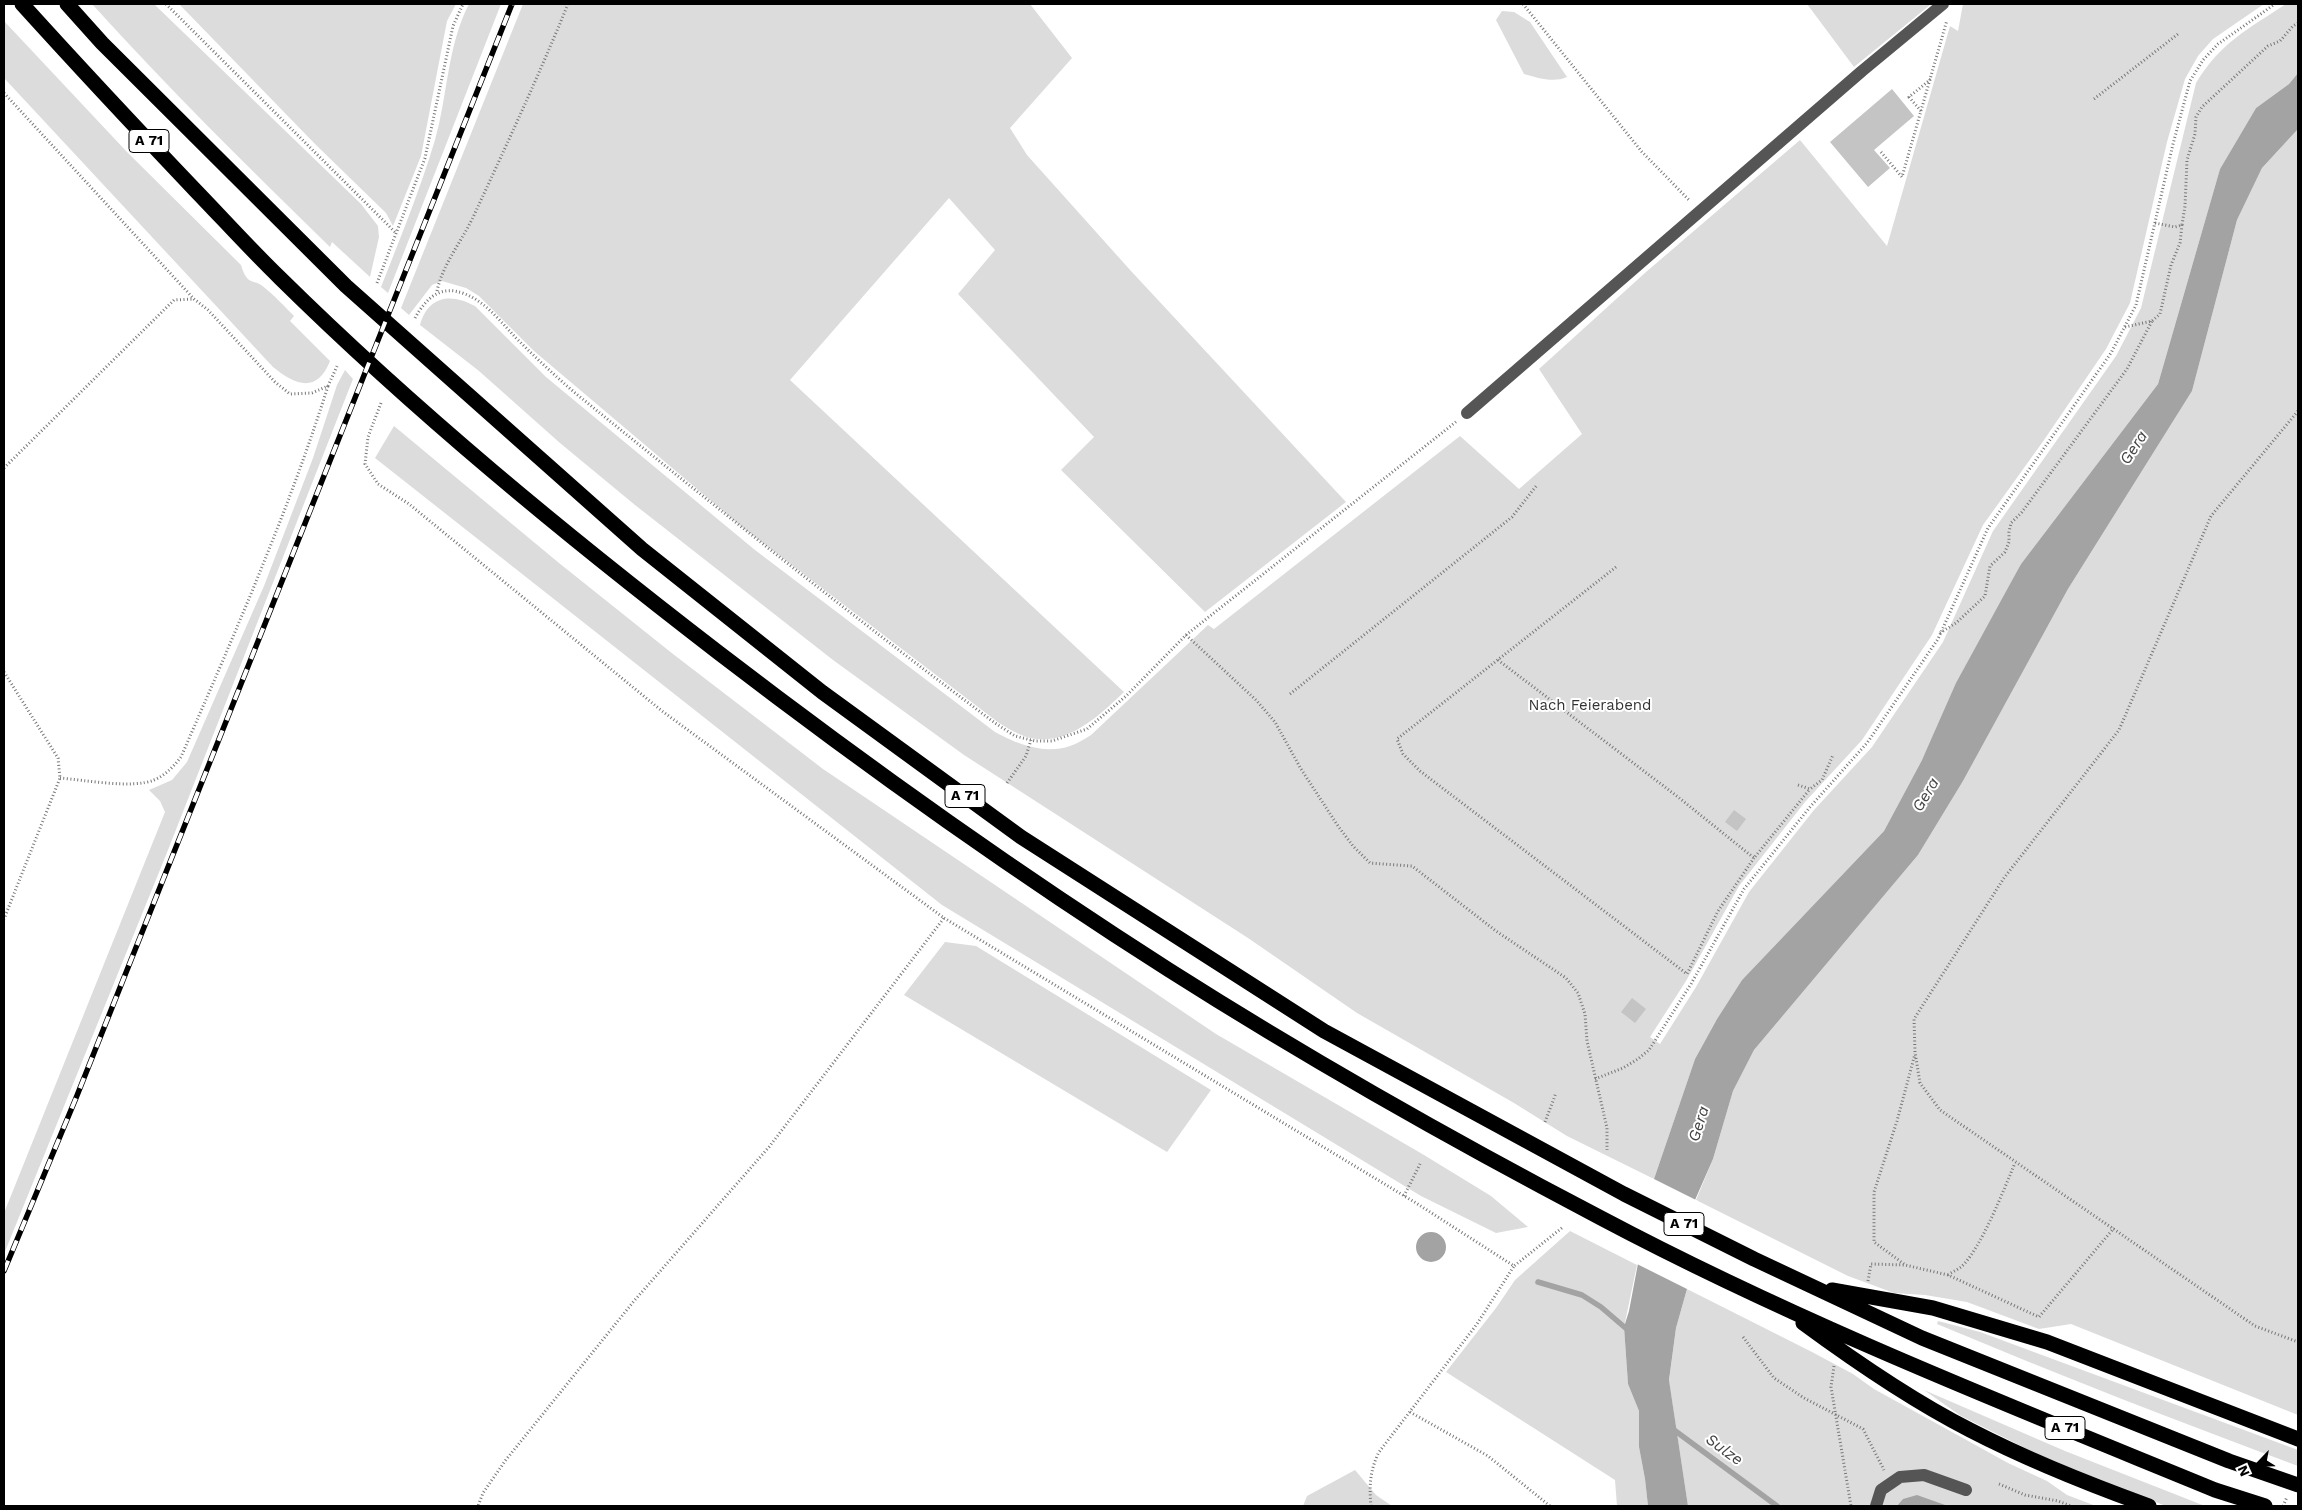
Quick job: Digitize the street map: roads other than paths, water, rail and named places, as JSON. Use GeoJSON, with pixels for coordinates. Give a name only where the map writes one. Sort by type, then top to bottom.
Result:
{"type":"FeatureCollection","features":[{"type":"Feature","properties":{"kind":"highway","name":"A 71"},"geometry":{"type":"LineString","coordinates":[[22,4],[277,276],[427,414],[632,586],[806,720],[1000,857],[1167,969],[1292,1045],[1605,1221],[1867,1346],[2215,1490],[2265,1506]]}},
{"type":"Feature","properties":{"kind":"highway","name":"A 71"},"geometry":{"type":"LineString","coordinates":[[67,4],[102,43],[324,264],[444,376],[650,555],[822,692],[1021,837],[1324,1031],[1624,1194],[1931,1341],[2229,1462],[2298,1484]]}},
{"type":"Feature","properties":{"kind":"highway"},"geometry":{"type":"LineString","coordinates":[[1813,1286],[1933,1308],[2047,1342],[2298,1439]]}},
{"type":"Feature","properties":{"kind":"highway"},"geometry":{"type":"LineString","coordinates":[[1776,1302],[1858,1364],[1969,1430],[2069,1476],[2149,1506]]}},
{"type":"Feature","properties":{"kind":"lane"},"geometry":{"type":"LineString","coordinates":[[1467,413],[1701,211],[1945,9]]}},
{"type":"Feature","properties":{"kind":"lane"},"geometry":{"type":"LineString","coordinates":[[1876,1506],[1881,1490],[1900,1477],[1924,1475],[1966,1490]]}},
{"type":"Feature","properties":{"kind":"water","name":"Gera"},"geometry":{"type":"Polygon","coordinates":[[[2298,73],[2298,129],[2262,168],[2237,220],[2192,391],[2068,589],[1963,781],[1918,855],[1754,1050],[1733,1091],[1713,1159],[1695,1200],[1687,1289],[1676,1328],[1669,1380],[1688,1506],[1648,1506],[1639,1447],[1639,1411],[1628,1384],[1624,1327],[1629,1311],[1654,1179],[1695,1059],[1717,1019],[1742,980],[1884,831],[1922,760],[1956,683],[2021,564],[2158,384],[2220,169],[2256,108],[2289,84],[2298,73]]]}},
{"type":"Feature","properties":{"kind":"water"},"geometry":{"type":"Polygon","coordinates":[[[1431,1232],[1441,1237],[1446,1247],[1441,1257],[1431,1262],[1421,1257],[1416,1247],[1421,1237],[1431,1232]]]}},
{"type":"Feature","properties":{"kind":"water"},"geometry":{"type":"Polygon","coordinates":[[[1917,1495],[1948,1506],[1897,1506],[1903,1499],[1917,1495]]]}},
{"type":"Feature","properties":{"kind":"waterway"},"geometry":{"type":"LineString","coordinates":[[1538,1282],[1582,1295],[1601,1307],[1629,1331]]}},
{"type":"Feature","properties":{"kind":"waterway","name":"Sulze"},"geometry":{"type":"LineString","coordinates":[[1670,1427],[1777,1506]]}},
{"type":"Feature","properties":{"kind":"railway"},"geometry":{"type":"LineString","coordinates":[[4,1271],[76,1098],[512,4]]}},
{"type":"Feature","properties":{"kind":"park label","name":"Nach Feierabend"},"geometry":{"type":"Point","coordinates":[1590,706]}}]}
